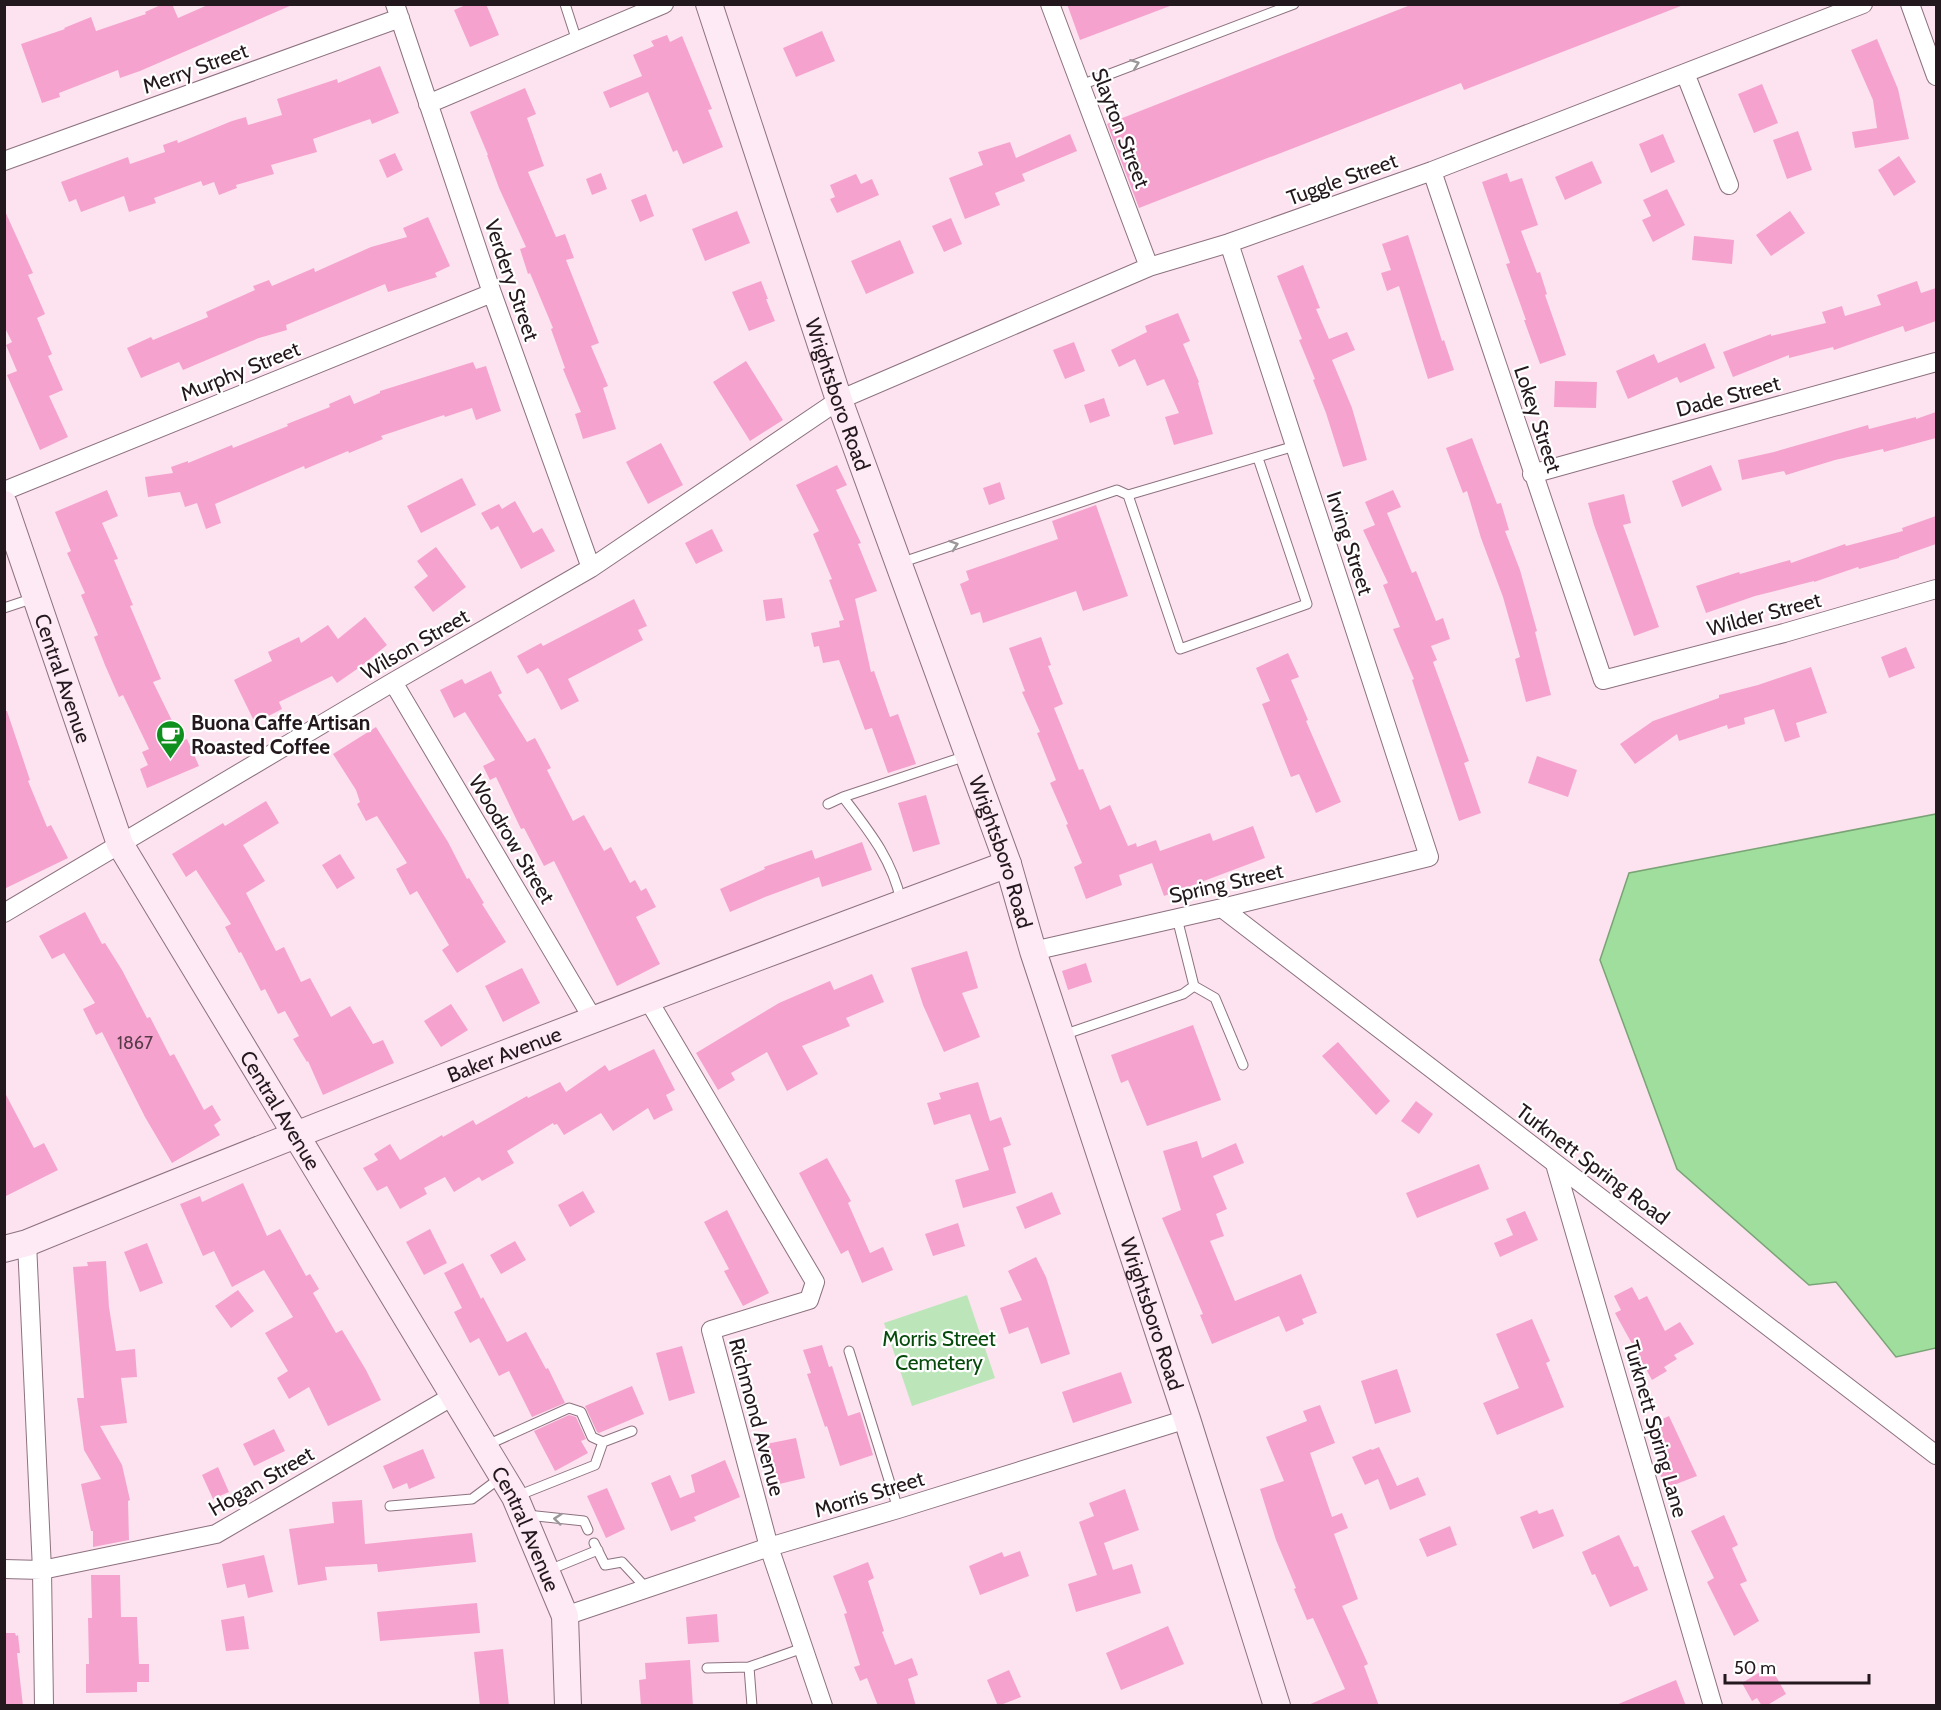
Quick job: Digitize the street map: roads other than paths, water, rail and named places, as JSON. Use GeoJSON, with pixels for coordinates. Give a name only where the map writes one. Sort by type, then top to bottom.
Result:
{"type":"FeatureCollection","features":[{"type":"Feature","properties":{"kind":"main road","name":"Wrightsboro Road"},"geometry":{"type":"LineString","coordinates":[[709,4],[838,400],[1008,864],[1033,951],[1187,1419],[1276,1706]]}},
{"type":"Feature","properties":{"kind":"main road","name":"Central Avenue"},"geometry":{"type":"LineString","coordinates":[[4,504],[120,844],[513,1496],[565,1616],[568,1706]]}},
{"type":"Feature","properties":{"kind":"main road","name":"Baker Avenue"},"geometry":{"type":"LineString","coordinates":[[16,1246],[295,1134],[647,998],[1008,864]]}},
{"type":"Feature","properties":{"kind":"street"},"geometry":{"type":"LineString","coordinates":[[428,105],[664,4]]}},
{"type":"Feature","properties":{"kind":"street","name":"Slayton Street"},"geometry":{"type":"LineString","coordinates":[[1050,4],[1149,267]]}},
{"type":"Feature","properties":{"kind":"street","name":"Tuggle Street"},"geometry":{"type":"LineString","coordinates":[[838,400],[1149,267],[1229,243],[1432,171],[1863,4]]}},
{"type":"Feature","properties":{"kind":"street"},"geometry":{"type":"LineString","coordinates":[[1910,4],[1936,76]]}},
{"type":"Feature","properties":{"kind":"street","name":"Verdery Street"},"geometry":{"type":"LineString","coordinates":[[398,11],[492,293],[591,568]]}},
{"type":"Feature","properties":{"kind":"street","name":"Merry Street"},"geometry":{"type":"LineString","coordinates":[[4,161],[398,11]]}},
{"type":"Feature","properties":{"kind":"street"},"geometry":{"type":"LineString","coordinates":[[1685,73],[1729,185]]}},
{"type":"Feature","properties":{"kind":"street","name":"Lokey Street"},"geometry":{"type":"LineString","coordinates":[[1432,171],[1532,474],[1604,681]]}},
{"type":"Feature","properties":{"kind":"street","name":"Irving Street"},"geometry":{"type":"LineString","coordinates":[[1229,243],[1429,857]]}},
{"type":"Feature","properties":{"kind":"street","name":"Murphy Street"},"geometry":{"type":"LineString","coordinates":[[4,491],[492,293]]}},
{"type":"Feature","properties":{"kind":"street","name":"Dade Street"},"geometry":{"type":"LineString","coordinates":[[1532,474],[1936,362]]}},
{"type":"Feature","properties":{"kind":"street","name":"Wilson Street"},"geometry":{"type":"LineString","coordinates":[[4,913],[393,682],[591,568],[838,400]]}},
{"type":"Feature","properties":{"kind":"street","name":"Wilder Street"},"geometry":{"type":"LineString","coordinates":[[1604,681],[1784,633],[1936,589]]}},
{"type":"Feature","properties":{"kind":"street","name":"Woodrow Street"},"geometry":{"type":"LineString","coordinates":[[393,682],[593,1019]]}},
{"type":"Feature","properties":{"kind":"street","name":"Spring Street"},"geometry":{"type":"LineString","coordinates":[[1033,951],[1222,908],[1429,857]]}},
{"type":"Feature","properties":{"kind":"street","name":"Turknett Spring Road"},"geometry":{"type":"LineString","coordinates":[[1222,908],[1936,1455]]}},
{"type":"Feature","properties":{"kind":"street","name":"Richmond Avenue"},"geometry":{"type":"LineString","coordinates":[[647,998],[815,1282],[809,1300],[711,1330],[769,1547],[823,1706]]}},
{"type":"Feature","properties":{"kind":"street","name":"Turknett Spring Lane"},"geometry":{"type":"LineString","coordinates":[[1555,1164],[1713,1706]]}},
{"type":"Feature","properties":{"kind":"street"},"geometry":{"type":"LineString","coordinates":[[16,1246],[42,1570],[44,1706]]}},
{"type":"Feature","properties":{"kind":"street","name":"Hogan Street"},"geometry":{"type":"LineString","coordinates":[[4,1569],[42,1570],[216,1534],[453,1396]]}},
{"type":"Feature","properties":{"kind":"street","name":"Morris Street"},"geometry":{"type":"LineString","coordinates":[[565,1616],[769,1547],[1187,1419]]}},
{"type":"Feature","properties":{"kind":"lane"},"geometry":{"type":"LineString","coordinates":[[565,4],[577,41]]}},
{"type":"Feature","properties":{"kind":"lane"},"geometry":{"type":"LineString","coordinates":[[1081,85],[1294,4]]}},
{"type":"Feature","properties":{"kind":"lane"},"geometry":{"type":"LineString","coordinates":[[898,564],[1117,490],[1128,495],[1295,446]]}},
{"type":"Feature","properties":{"kind":"lane"},"geometry":{"type":"LineString","coordinates":[[1128,495],[1180,649],[1308,604],[1258,458]]}},
{"type":"Feature","properties":{"kind":"lane"},"geometry":{"type":"LineString","coordinates":[[4,608],[36,598]]}},
{"type":"Feature","properties":{"kind":"lane"},"geometry":{"type":"LineString","coordinates":[[828,804],[968,755]]}},
{"type":"Feature","properties":{"kind":"lane"},"geometry":{"type":"LineString","coordinates":[[843,797],[878,843],[897,881],[902,903]]}},
{"type":"Feature","properties":{"kind":"lane"},"geometry":{"type":"LineString","coordinates":[[1177,918],[1194,986],[1215,998],[1243,1065]]}},
{"type":"Feature","properties":{"kind":"lane"},"geometry":{"type":"LineString","coordinates":[[1061,1036],[1183,994],[1194,986]]}},
{"type":"Feature","properties":{"kind":"lane"},"geometry":{"type":"LineString","coordinates":[[849,1351],[898,1509]]}},
{"type":"Feature","properties":{"kind":"lane"},"geometry":{"type":"LineString","coordinates":[[483,1447],[568,1408],[580,1412],[592,1437],[603,1442],[632,1431]]}},
{"type":"Feature","properties":{"kind":"lane"},"geometry":{"type":"LineString","coordinates":[[390,1506],[513,1496],[595,1465],[603,1442]]}},
{"type":"Feature","properties":{"kind":"lane"},"geometry":{"type":"LineString","coordinates":[[513,1496],[584,1521],[588,1530]]}},
{"type":"Feature","properties":{"kind":"lane"},"geometry":{"type":"LineString","coordinates":[[547,1571],[596,1547],[605,1565],[622,1562],[647,1589]]}},
{"type":"Feature","properties":{"kind":"lane"},"geometry":{"type":"LineString","coordinates":[[707,1668],[749,1667],[803,1648]]}},
{"type":"Feature","properties":{"kind":"lane"},"geometry":{"type":"LineString","coordinates":[[749,1667],[752,1706]]}},
{"type":"Feature","properties":{"kind":"place","name":"Buona Caffe Artisan Roasted Coffee"},"geometry":{"type":"Point","coordinates":[170,760]}},
{"type":"Feature","properties":{"kind":"park label","name":"Morris Street Cemetery"},"geometry":{"type":"Point","coordinates":[939,1350]}}]}
